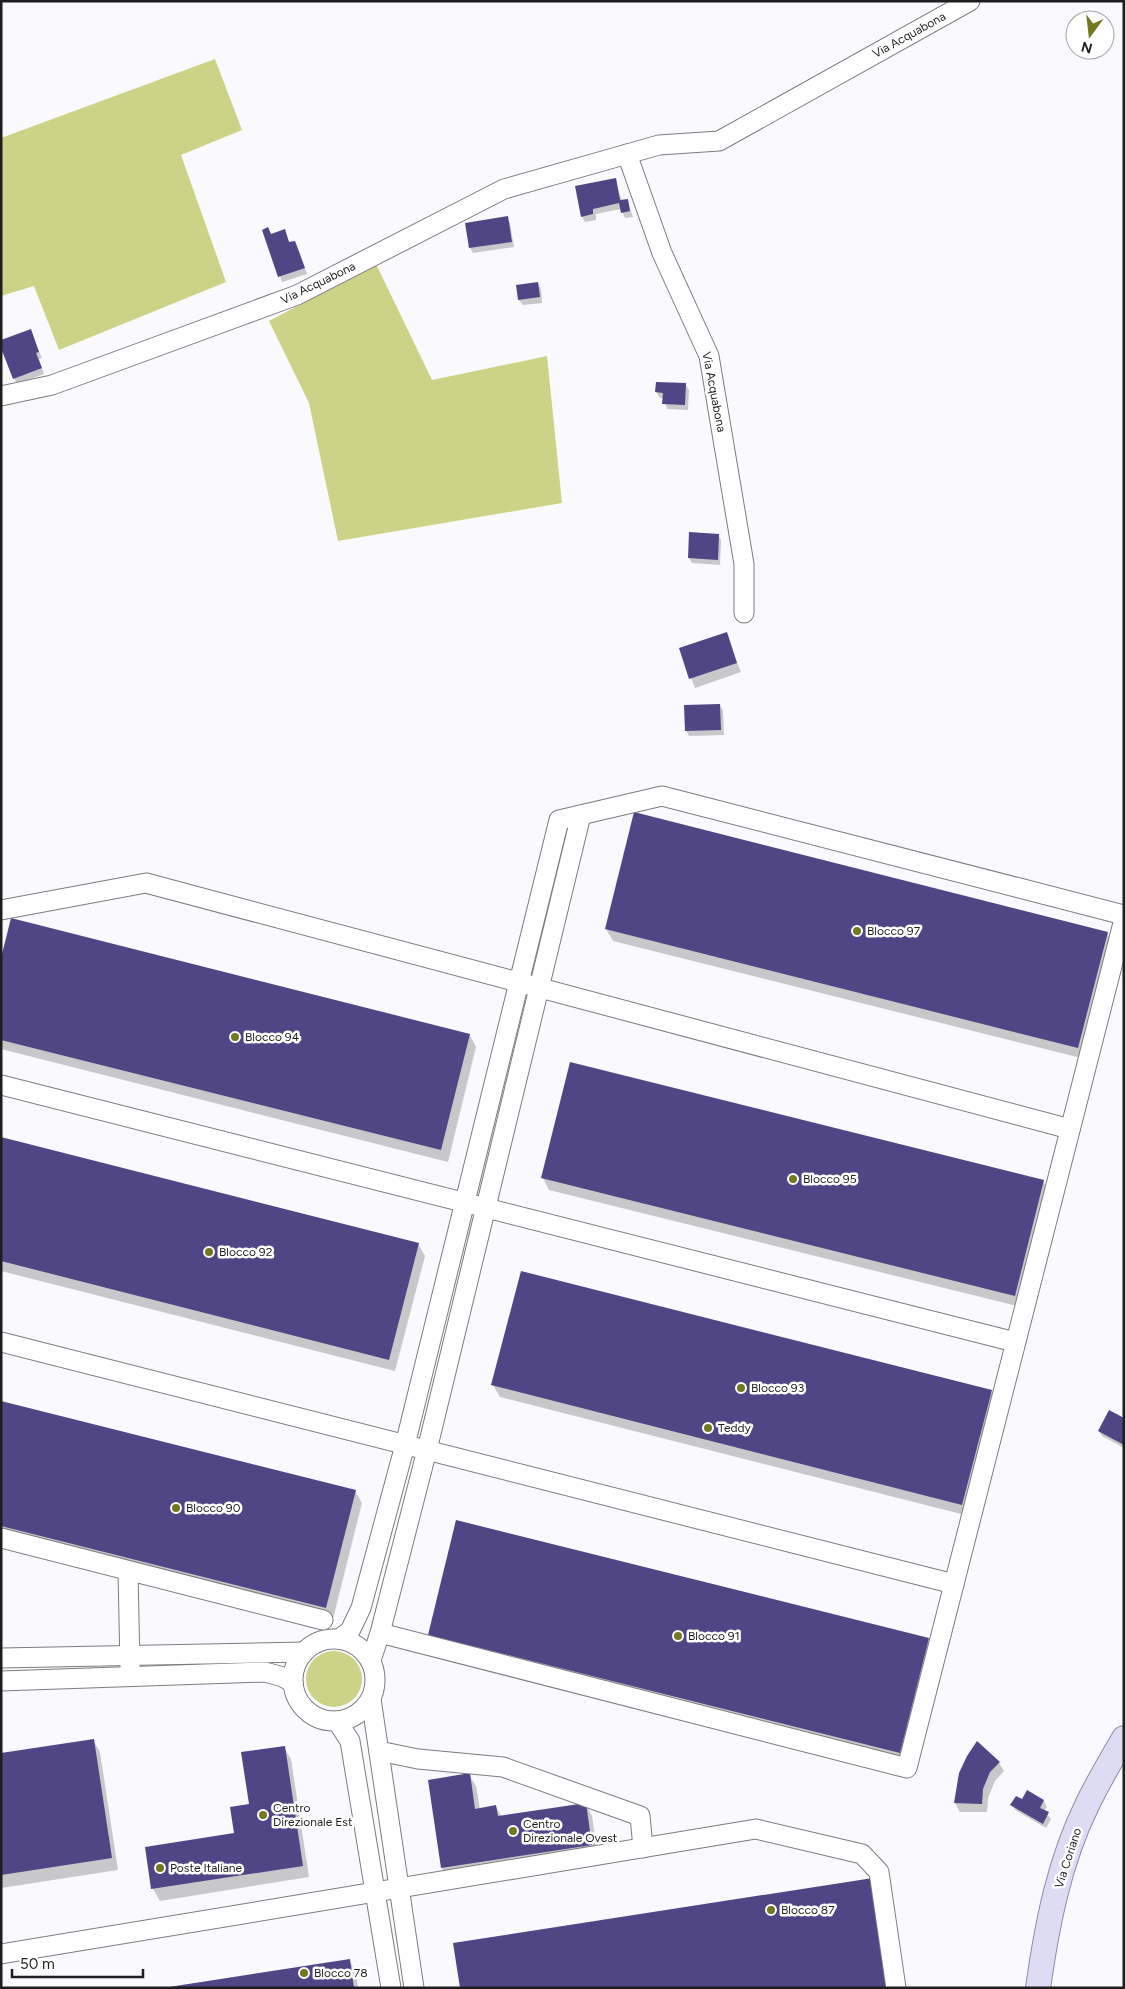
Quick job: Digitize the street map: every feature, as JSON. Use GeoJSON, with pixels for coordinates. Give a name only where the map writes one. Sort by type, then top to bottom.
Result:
{"type":"FeatureCollection","features":[{"type":"Feature","properties":{"kind":"main road","name":"Via Coriano"},"geometry":{"type":"LineString","coordinates":[[1038,1988],[1046,1928],[1066,1856],[1087,1805],[1124,1738]]}},
{"type":"Feature","properties":{"kind":"street","name":"Via Acquabona"},"geometry":{"type":"LineString","coordinates":[[1,396],[52,385],[297,296],[504,189],[659,145],[719,141],[970,1]]}},
{"type":"Feature","properties":{"kind":"street","name":"Via Acquabona"},"geometry":{"type":"LineString","coordinates":[[628,154],[662,253],[709,356],[744,564],[744,613]]}},
{"type":"Feature","properties":{"kind":"street"},"geometry":{"type":"LineString","coordinates":[[340,1639],[350,1631],[361,1608],[405,1445],[559,820],[662,796],[1124,915]]}},
{"type":"Feature","properties":{"kind":"street"},"geometry":{"type":"LineString","coordinates":[[371,1660],[380,1633],[427,1450],[581,814]]}},
{"type":"Feature","properties":{"kind":"street"},"geometry":{"type":"LineString","coordinates":[[1,910],[146,883],[1070,1129]]}},
{"type":"Feature","properties":{"kind":"street"},"geometry":{"type":"LineString","coordinates":[[380,1633],[906,1768],[1124,919]]}},
{"type":"Feature","properties":{"kind":"street"},"geometry":{"type":"LineString","coordinates":[[1,1085],[1016,1342]]}},
{"type":"Feature","properties":{"kind":"street"},"geometry":{"type":"LineString","coordinates":[[1,1342],[954,1584]]}},
{"type":"Feature","properties":{"kind":"street"},"geometry":{"type":"LineString","coordinates":[[1,1538],[323,1620]]}},
{"type":"Feature","properties":{"kind":"street"},"geometry":{"type":"LineString","coordinates":[[128,1570],[130,1676]]}},
{"type":"Feature","properties":{"kind":"street"},"geometry":{"type":"LineString","coordinates":[[340,1639],[352,1643],[363,1650],[371,1660],[375,1672],[375,1685],[371,1699],[363,1710],[351,1718],[337,1721],[323,1720],[310,1714],[300,1703],[293,1683],[297,1663],[304,1652],[314,1644],[326,1640],[340,1639]]}},
{"type":"Feature","properties":{"kind":"street"},"geometry":{"type":"LineString","coordinates":[[1,1658],[304,1652]]}},
{"type":"Feature","properties":{"kind":"street"},"geometry":{"type":"LineString","coordinates":[[1,1681],[265,1672],[283,1677],[293,1683]]}},
{"type":"Feature","properties":{"kind":"street"},"geometry":{"type":"LineString","coordinates":[[371,1699],[414,1988]]}},
{"type":"Feature","properties":{"kind":"street"},"geometry":{"type":"LineString","coordinates":[[337,1721],[350,1741],[391,1988]]}},
{"type":"Feature","properties":{"kind":"street"},"geometry":{"type":"LineString","coordinates":[[379,1751],[418,1759],[503,1767],[640,1816],[643,1848]]}},
{"type":"Feature","properties":{"kind":"street"},"geometry":{"type":"LineString","coordinates":[[382,1773],[418,1759]]}},
{"type":"Feature","properties":{"kind":"street"},"geometry":{"type":"LineString","coordinates":[[1,1954],[756,1829],[862,1854],[879,1872],[896,1988]]}},
{"type":"Feature","properties":{"kind":"green space"},"geometry":{"type":"Polygon","coordinates":[[[215,59],[242,130],[181,155],[226,282],[59,350],[34,286],[1,296],[1,138],[215,59]]]}},
{"type":"Feature","properties":{"kind":"green space"},"geometry":{"type":"Polygon","coordinates":[[[376,264],[432,380],[547,356],[562,503],[338,541],[309,403],[269,321],[376,264]]]}},
{"type":"Feature","properties":{"kind":"green space"},"geometry":{"type":"Polygon","coordinates":[[[334,1651],[354,1659],[362,1679],[354,1699],[334,1707],[314,1699],[306,1679],[314,1659],[334,1651]]]}},
{"type":"Feature","properties":{"kind":"building"},"geometry":{"type":"Polygon","coordinates":[[[616,178],[620,200],[628,199],[630,211],[621,213],[619,203],[593,209],[593,214],[581,217],[575,186],[616,178]]]}},
{"type":"Feature","properties":{"kind":"building"},"geometry":{"type":"Polygon","coordinates":[[[508,216],[512,242],[469,248],[465,223],[508,216]]]}},
{"type":"Feature","properties":{"kind":"building"},"geometry":{"type":"Polygon","coordinates":[[[268,227],[271,234],[285,229],[289,242],[295,241],[305,268],[278,277],[262,230],[268,227]]]}},
{"type":"Feature","properties":{"kind":"building"},"geometry":{"type":"Polygon","coordinates":[[[538,282],[540,297],[518,300],[516,285],[538,282]]]}},
{"type":"Feature","properties":{"kind":"building"},"geometry":{"type":"Polygon","coordinates":[[[31,329],[39,352],[36,353],[42,368],[13,379],[1,348],[1,340],[31,329]]]}},
{"type":"Feature","properties":{"kind":"building"},"geometry":{"type":"Polygon","coordinates":[[[656,382],[686,383],[685,405],[662,404],[663,393],[655,392],[656,382]]]}},
{"type":"Feature","properties":{"kind":"building"},"geometry":{"type":"Polygon","coordinates":[[[689,532],[719,534],[718,560],[688,558],[689,532]]]}},
{"type":"Feature","properties":{"kind":"building"},"geometry":{"type":"Polygon","coordinates":[[[727,632],[737,663],[689,679],[679,648],[727,632]]]}},
{"type":"Feature","properties":{"kind":"building"},"geometry":{"type":"Polygon","coordinates":[[[720,704],[721,730],[685,731],[684,705],[720,704]]]}},
{"type":"Feature","properties":{"kind":"building","name":"Blocco 97"},"geometry":{"type":"Polygon","coordinates":[[[634,812],[1108,932],[1078,1048],[605,929],[634,812]]]}},
{"type":"Feature","properties":{"kind":"building","name":"Blocco 94"},"geometry":{"type":"Polygon","coordinates":[[[11,918],[470,1034],[441,1150],[1,1040],[1,958],[11,918]]]}},
{"type":"Feature","properties":{"kind":"building","name":"Blocco 95"},"geometry":{"type":"Polygon","coordinates":[[[570,1062],[1044,1180],[1015,1296],[541,1178],[570,1062]]]}},
{"type":"Feature","properties":{"kind":"building","name":"Blocco 92"},"geometry":{"type":"Polygon","coordinates":[[[1,1137],[419,1243],[389,1360],[1,1261],[1,1137]]]}},
{"type":"Feature","properties":{"kind":"building","name":"Blocco 93"},"geometry":{"type":"Polygon","coordinates":[[[521,1271],[992,1390],[962,1505],[491,1385],[521,1271]]]}},
{"type":"Feature","properties":{"kind":"building","name":"Blocco 90"},"geometry":{"type":"Polygon","coordinates":[[[1,1401],[356,1490],[326,1608],[1,1526],[1,1401]]]}},
{"type":"Feature","properties":{"kind":"building"},"geometry":{"type":"Polygon","coordinates":[[[1109,1410],[1124,1418],[1124,1445],[1098,1431],[1109,1410]]]}},
{"type":"Feature","properties":{"kind":"building","name":"Blocco 91"},"geometry":{"type":"Polygon","coordinates":[[[456,1520],[929,1638],[900,1753],[428,1635],[456,1520]]]}},
{"type":"Feature","properties":{"kind":"building"},"geometry":{"type":"Polygon","coordinates":[[[94,1739],[112,1858],[1,1875],[1,1753],[94,1739]]]}},
{"type":"Feature","properties":{"kind":"building"},"geometry":{"type":"Polygon","coordinates":[[[977,1741],[1000,1762],[990,1772],[983,1789],[982,1804],[954,1803],[959,1773],[977,1741]]]}},
{"type":"Feature","properties":{"kind":"building","name":"Centro Direzionale Est"},"geometry":{"type":"Polygon","coordinates":[[[285,1746],[303,1866],[151,1889],[145,1847],[234,1833],[230,1807],[249,1804],[241,1752],[285,1746]]]}},
{"type":"Feature","properties":{"kind":"building","name":"Centro Direzionale Ovest"},"geometry":{"type":"Polygon","coordinates":[[[470,1773],[475,1809],[496,1805],[498,1816],[586,1803],[592,1845],[441,1868],[428,1780],[470,1773]]]}},
{"type":"Feature","properties":{"kind":"building"},"geometry":{"type":"Polygon","coordinates":[[[1027,1790],[1044,1800],[1040,1808],[1049,1812],[1043,1824],[1010,1805],[1016,1796],[1022,1799],[1027,1790]]]}},
{"type":"Feature","properties":{"kind":"building","name":"Blocco 87"},"geometry":{"type":"Polygon","coordinates":[[[873,1878],[890,1988],[460,1988],[453,1943],[873,1878]]]}},
{"type":"Feature","properties":{"kind":"building","name":"Blocco 78"},"geometry":{"type":"Polygon","coordinates":[[[350,1959],[354,1988],[169,1988],[169,1987],[350,1959]]]}},
{"type":"Feature","properties":{"kind":"place","name":"Blocco 97"},"geometry":{"type":"Point","coordinates":[857,931]}},
{"type":"Feature","properties":{"kind":"place","name":"Blocco 94"},"geometry":{"type":"Point","coordinates":[235,1037]}},
{"type":"Feature","properties":{"kind":"place","name":"Blocco 95"},"geometry":{"type":"Point","coordinates":[793,1179]}},
{"type":"Feature","properties":{"kind":"place","name":"Blocco 92"},"geometry":{"type":"Point","coordinates":[209,1252]}},
{"type":"Feature","properties":{"kind":"place","name":"Blocco 93"},"geometry":{"type":"Point","coordinates":[741,1388]}},
{"type":"Feature","properties":{"kind":"place","name":"Teddy"},"geometry":{"type":"Point","coordinates":[708,1428]}},
{"type":"Feature","properties":{"kind":"place","name":"Blocco 90"},"geometry":{"type":"Point","coordinates":[176,1508]}},
{"type":"Feature","properties":{"kind":"place","name":"Blocco 91"},"geometry":{"type":"Point","coordinates":[678,1636]}},
{"type":"Feature","properties":{"kind":"place","name":"Centro Direzionale Est"},"geometry":{"type":"Point","coordinates":[263,1815]}},
{"type":"Feature","properties":{"kind":"place","name":"Centro Direzionale Ovest"},"geometry":{"type":"Point","coordinates":[513,1831]}},
{"type":"Feature","properties":{"kind":"place","name":"Poste Italiane"},"geometry":{"type":"Point","coordinates":[160,1868]}},
{"type":"Feature","properties":{"kind":"place","name":"Blocco 87"},"geometry":{"type":"Point","coordinates":[771,1910]}},
{"type":"Feature","properties":{"kind":"place","name":"Blocco 78"},"geometry":{"type":"Point","coordinates":[304,1973]}}]}
